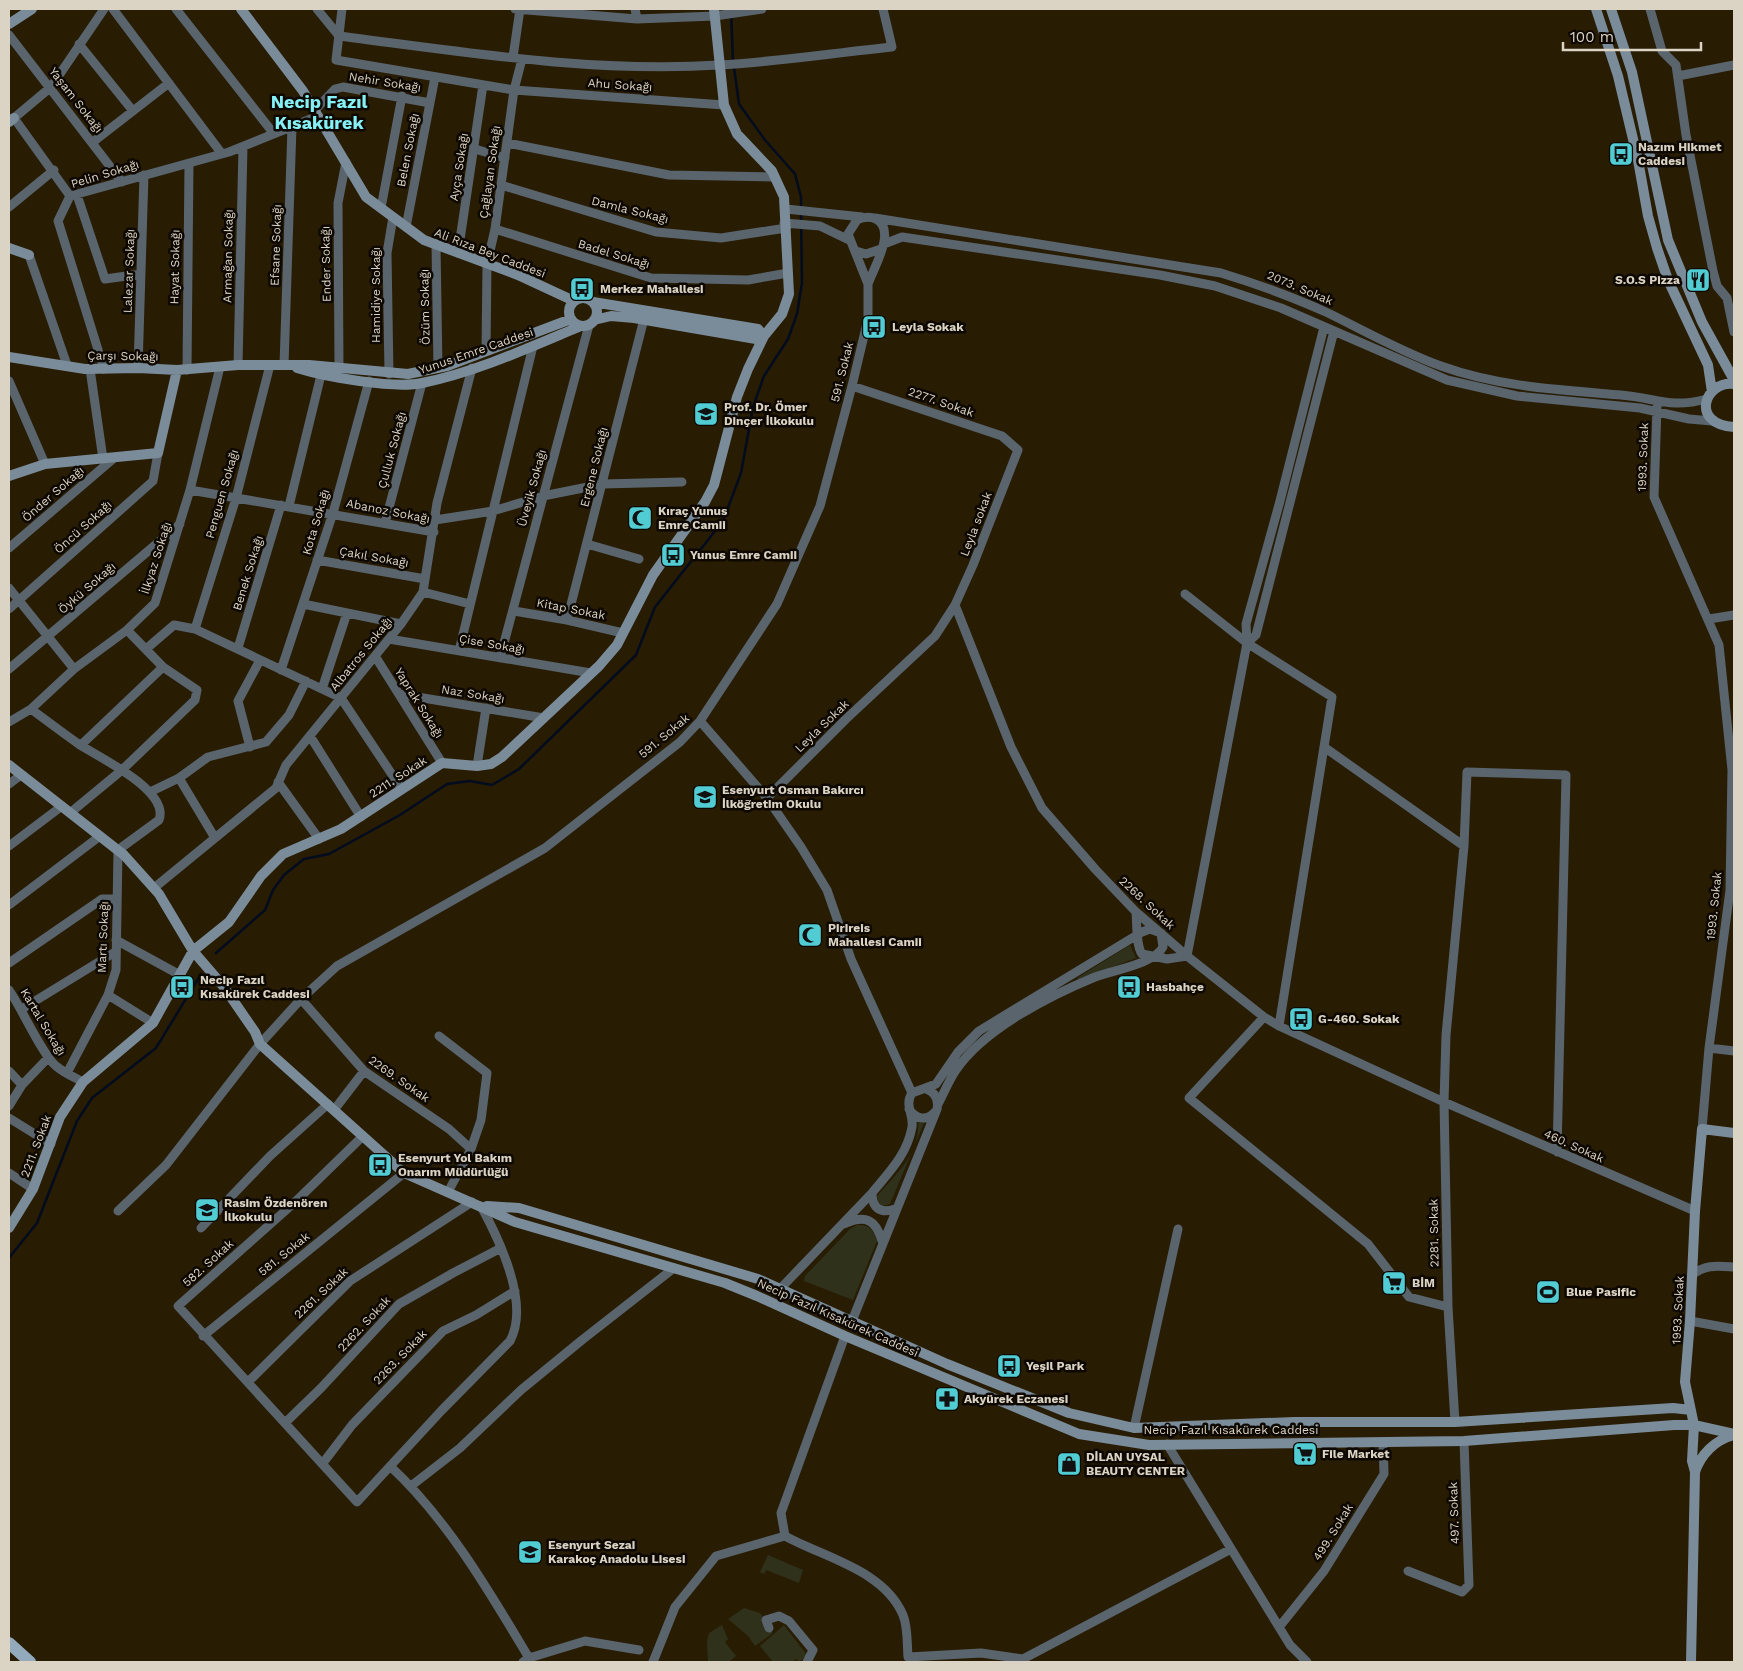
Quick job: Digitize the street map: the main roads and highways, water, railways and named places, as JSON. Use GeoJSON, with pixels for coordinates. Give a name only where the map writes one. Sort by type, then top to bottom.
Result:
{"type":"FeatureCollection","features":[{"type":"Feature","properties":{"kind":"main road"},"geometry":{"type":"LineString","coordinates":[[9,1643],[30,1662]]}},
{"type":"Feature","properties":{"kind":"waterway"},"geometry":{"type":"LineString","coordinates":[[731,9],[733,62]]}},
{"type":"Feature","properties":{"kind":"waterway"},"geometry":{"type":"LineString","coordinates":[[734,67],[739,104],[765,140],[795,174],[801,197],[801,208]]}},
{"type":"Feature","properties":{"kind":"waterway"},"geometry":{"type":"LineString","coordinates":[[216,953],[265,910],[273,890],[284,875],[304,859],[329,854],[400,815],[447,784],[470,781],[492,785],[519,769],[636,655],[655,607],[723,521],[741,473],[753,407],[764,376],[788,339],[797,314],[802,283],[801,213]]}},
{"type":"Feature","properties":{"kind":"waterway"},"geometry":{"type":"LineString","coordinates":[[9,1258],[37,1223],[77,1121],[92,1098],[156,1048],[201,974]]}},
{"type":"Feature","properties":{"kind":"place","name":"Nazım Hikmet Caddesi"},"geometry":{"type":"Point","coordinates":[1621,154]}},
{"type":"Feature","properties":{"kind":"place","name":"S.O.S Pizza"},"geometry":{"type":"Point","coordinates":[1698,280]}},
{"type":"Feature","properties":{"kind":"place","name":"Merkez Mahallesi"},"geometry":{"type":"Point","coordinates":[582,289]}},
{"type":"Feature","properties":{"kind":"place","name":"Leyla Sokak"},"geometry":{"type":"Point","coordinates":[874,327]}},
{"type":"Feature","properties":{"kind":"place","name":"Prof. Dr. Ömer Dinçer İlkokulu"},"geometry":{"type":"Point","coordinates":[706,414]}},
{"type":"Feature","properties":{"kind":"place","name":"Kıraç Yunus Emre Camii"},"geometry":{"type":"Point","coordinates":[640,518]}},
{"type":"Feature","properties":{"kind":"place","name":"Yunus Emre Camii"},"geometry":{"type":"Point","coordinates":[673,555]}},
{"type":"Feature","properties":{"kind":"place","name":"Esenyurt Osman Bakırcı İlköğretim Okulu"},"geometry":{"type":"Point","coordinates":[705,797]}},
{"type":"Feature","properties":{"kind":"place","name":"Pirireis Mahallesi Camii"},"geometry":{"type":"Point","coordinates":[810,935]}},
{"type":"Feature","properties":{"kind":"place","name":"Necip Fazıl Kısakürek Caddesi"},"geometry":{"type":"Point","coordinates":[182,987]}},
{"type":"Feature","properties":{"kind":"place","name":"Hasbahçe"},"geometry":{"type":"Point","coordinates":[1129,987]}},
{"type":"Feature","properties":{"kind":"place","name":"G-460. Sokak"},"geometry":{"type":"Point","coordinates":[1301,1019]}},
{"type":"Feature","properties":{"kind":"place","name":"Esenyurt Yol Bakım Onarım Müdürlüğü"},"geometry":{"type":"Point","coordinates":[380,1165]}},
{"type":"Feature","properties":{"kind":"place","name":"Rasim Özdenören İlkokulu"},"geometry":{"type":"Point","coordinates":[207,1210]}},
{"type":"Feature","properties":{"kind":"place","name":"BİM"},"geometry":{"type":"Point","coordinates":[1394,1283]}},
{"type":"Feature","properties":{"kind":"place","name":"Blue Pasific"},"geometry":{"type":"Point","coordinates":[1548,1292]}},
{"type":"Feature","properties":{"kind":"place","name":"Yeşil Park"},"geometry":{"type":"Point","coordinates":[1009,1366]}},
{"type":"Feature","properties":{"kind":"place","name":"Akyürek Eczanesi"},"geometry":{"type":"Point","coordinates":[947,1399]}},
{"type":"Feature","properties":{"kind":"place","name":"File Market"},"geometry":{"type":"Point","coordinates":[1305,1454]}},
{"type":"Feature","properties":{"kind":"place","name":"DİLAN UYSAL BEAUTY CENTER"},"geometry":{"type":"Point","coordinates":[1069,1464]}},
{"type":"Feature","properties":{"kind":"place","name":"Esenyurt Sezai Karakoç Anadolu Lisesi"},"geometry":{"type":"Point","coordinates":[530,1552]}},
{"type":"Feature","properties":{"kind":"district","name":"Necip Fazıl Kısakürek"},"geometry":{"type":"Point","coordinates":[319,111]}}]}
